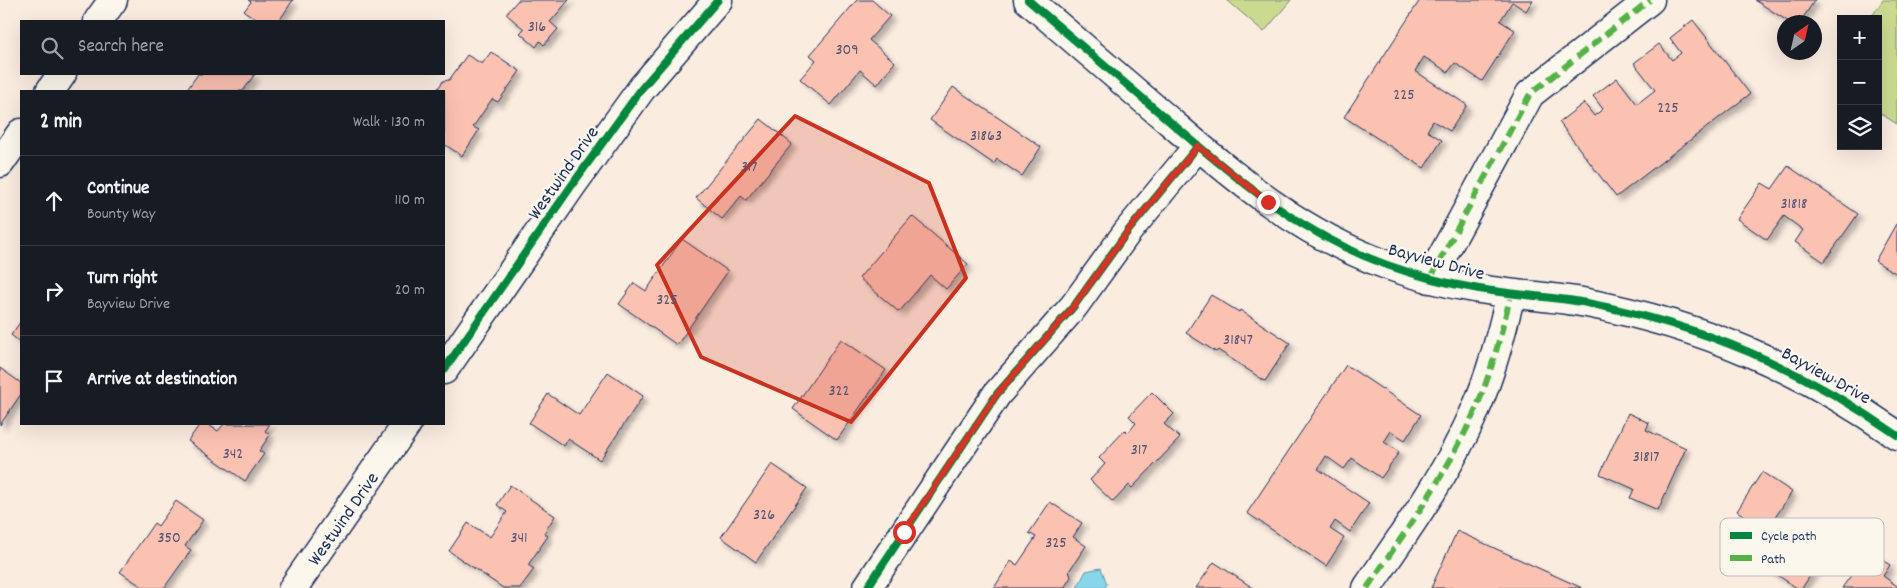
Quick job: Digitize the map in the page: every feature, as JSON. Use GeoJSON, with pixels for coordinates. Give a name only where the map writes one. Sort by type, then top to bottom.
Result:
{"type":"FeatureCollection","features":[{"type":"Feature","properties":{"kind":"street"},"geometry":{"type":"LineString","coordinates":[[99,20],[113,0]]}},
{"type":"Feature","properties":{"kind":"street","name":"Westwind Drive"},"geometry":{"type":"LineString","coordinates":[[445,369],[572,185],[642,88],[718,0]]}},
{"type":"Feature","properties":{"kind":"street","name":"Bayview Drive"},"geometry":{"type":"LineString","coordinates":[[1028,0],[1198,146],[1268,202],[1306,227],[1345,248],[1387,265],[1430,278],[1510,294],[1584,302],[1647,316],[1708,335],[1768,359],[1825,388],[1897,435]]}},
{"type":"Feature","properties":{"kind":"street"},"geometry":{"type":"LineString","coordinates":[[1430,278],[1530,94],[1650,0]]}},
{"type":"Feature","properties":{"kind":"street"},"geometry":{"type":"LineString","coordinates":[[51,90],[61,75]]}},
{"type":"Feature","properties":{"kind":"street"},"geometry":{"type":"LineString","coordinates":[[0,164],[20,134]]}},
{"type":"Feature","properties":{"kind":"street"},"geometry":{"type":"LineString","coordinates":[[867,588],[997,394],[1074,306],[1122,238],[1198,146]]}},
{"type":"Feature","properties":{"kind":"street"},"geometry":{"type":"LineString","coordinates":[[1367,588],[1436,485],[1458,447],[1487,380],[1510,294]]}},
{"type":"Feature","properties":{"kind":"street","name":"Westwind Drive"},"geometry":{"type":"LineString","coordinates":[[293,588],[406,425]]}},
{"type":"Feature","properties":{"kind":"highlighted area"},"geometry":{"type":"Polygon","coordinates":[[[795,116],[929,183],[966,278],[851,422],[701,357],[657,265],[795,116]]]}},
{"type":"Feature","properties":{"kind":"green space"},"geometry":{"type":"Polygon","coordinates":[[[1227,0],[1291,0],[1264,32],[1227,0]]]}},
{"type":"Feature","properties":{"kind":"green space"},"geometry":{"type":"Polygon","coordinates":[[[1883,0],[1897,0],[1897,124],[1882,115],[1882,15],[1873,15],[1883,0]]]}},
{"type":"Feature","properties":{"kind":"water"},"geometry":{"type":"Polygon","coordinates":[[[1101,568],[1107,584],[1105,588],[1077,588],[1086,571],[1101,568]]]}},
{"type":"Feature","properties":{"kind":"building"},"geometry":{"type":"Polygon","coordinates":[[[248,0],[293,0],[280,20],[258,20],[244,11],[251,2],[248,0]]]}},
{"type":"Feature","properties":{"kind":"building"},"geometry":{"type":"Polygon","coordinates":[[[518,0],[569,0],[550,22],[558,29],[544,45],[540,41],[536,47],[520,33],[524,29],[506,14],[518,0]]]}},
{"type":"Feature","properties":{"kind":"building"},"geometry":{"type":"Polygon","coordinates":[[[857,0],[872,0],[890,16],[869,40],[895,62],[877,85],[860,70],[831,105],[800,79],[816,60],[810,55],[857,0]]]}},
{"type":"Feature","properties":{"kind":"building"},"geometry":{"type":"Polygon","coordinates":[[[1420,0],[1533,0],[1526,11],[1512,2],[1500,21],[1515,30],[1482,81],[1455,63],[1448,72],[1424,57],[1415,71],[1467,105],[1450,131],[1433,121],[1427,131],[1442,140],[1424,168],[1344,117],[1420,0]]]}},
{"type":"Feature","properties":{"kind":"building"},"geometry":{"type":"Polygon","coordinates":[[[1755,0],[1815,0],[1805,15],[1778,15],[1755,0]]]}},
{"type":"Feature","properties":{"kind":"building"},"geometry":{"type":"Polygon","coordinates":[[[1693,20],[1750,94],[1616,197],[1559,122],[1584,103],[1594,116],[1603,109],[1593,96],[1617,78],[1637,104],[1655,90],[1634,63],[1659,44],[1672,60],[1681,53],[1670,38],[1693,20]]]}},
{"type":"Feature","properties":{"kind":"building"},"geometry":{"type":"Polygon","coordinates":[[[491,52],[520,71],[498,102],[492,99],[473,127],[479,130],[462,156],[445,145],[445,90],[437,90],[443,81],[449,80],[467,55],[482,64],[491,52]]]}},
{"type":"Feature","properties":{"kind":"building"},"geometry":{"type":"Polygon","coordinates":[[[197,75],[254,75],[244,90],[187,90],[197,75]]]}},
{"type":"Feature","properties":{"kind":"building"},"geometry":{"type":"Polygon","coordinates":[[[953,87],[1041,147],[1022,176],[997,159],[994,164],[930,120],[953,87]]]}},
{"type":"Feature","properties":{"kind":"building"},"geometry":{"type":"Polygon","coordinates":[[[761,119],[792,144],[746,200],[741,196],[722,219],[696,198],[761,119]]]}},
{"type":"Feature","properties":{"kind":"building"},"geometry":{"type":"Polygon","coordinates":[[[1788,166],[1858,214],[1824,262],[1795,242],[1803,230],[1784,216],[1767,240],[1737,219],[1762,183],[1772,189],[1788,166]]]}},
{"type":"Feature","properties":{"kind":"building"},"geometry":{"type":"Polygon","coordinates":[[[912,216],[968,264],[946,289],[930,275],[899,312],[859,278],[912,216]]]}},
{"type":"Feature","properties":{"kind":"building"},"geometry":{"type":"Polygon","coordinates":[[[1897,224],[1897,274],[1875,261],[1897,224]]]}},
{"type":"Feature","properties":{"kind":"building"},"geometry":{"type":"Polygon","coordinates":[[[682,239],[728,271],[677,345],[619,304],[634,283],[646,291],[682,239]]]}},
{"type":"Feature","properties":{"kind":"building"},"geometry":{"type":"Polygon","coordinates":[[[1211,295],[1239,312],[1240,310],[1290,343],[1265,381],[1218,350],[1216,352],[1186,333],[1211,295]]]}},
{"type":"Feature","properties":{"kind":"building"},"geometry":{"type":"Polygon","coordinates":[[[20,322],[20,342],[11,335],[20,322]]]}},
{"type":"Feature","properties":{"kind":"building"},"geometry":{"type":"Polygon","coordinates":[[[841,339],[886,370],[837,440],[793,409],[841,339]]]}},
{"type":"Feature","properties":{"kind":"building"},"geometry":{"type":"Polygon","coordinates":[[[1346,365],[1421,415],[1405,440],[1391,431],[1384,442],[1399,452],[1381,478],[1352,458],[1344,469],[1326,456],[1318,469],[1369,503],[1350,532],[1335,521],[1330,529],[1344,538],[1326,566],[1247,513],[1346,365]]]}},
{"type":"Feature","properties":{"kind":"building"},"geometry":{"type":"Polygon","coordinates":[[[0,368],[20,382],[20,395],[0,425],[0,368]]]}},
{"type":"Feature","properties":{"kind":"building"},"geometry":{"type":"Polygon","coordinates":[[[608,372],[643,396],[600,460],[568,439],[564,446],[529,423],[548,394],[579,415],[608,372]]]}},
{"type":"Feature","properties":{"kind":"building"},"geometry":{"type":"Polygon","coordinates":[[[1152,392],[1174,414],[1164,424],[1180,438],[1132,488],[1129,485],[1113,502],[1090,480],[1105,464],[1099,458],[1125,430],[1128,433],[1136,423],[1129,416],[1152,392]]]}},
{"type":"Feature","properties":{"kind":"building"},"geometry":{"type":"Polygon","coordinates":[[[1628,413],[1649,423],[1646,430],[1686,448],[1658,510],[1630,498],[1634,489],[1600,474],[1628,413]]]}},
{"type":"Feature","properties":{"kind":"building"},"geometry":{"type":"Polygon","coordinates":[[[199,425],[209,425],[218,431],[223,425],[269,425],[265,431],[270,435],[259,451],[264,454],[245,481],[188,441],[199,425]]]}},
{"type":"Feature","properties":{"kind":"building"},"geometry":{"type":"Polygon","coordinates":[[[772,464],[807,488],[756,562],[721,537],[772,464]]]}},
{"type":"Feature","properties":{"kind":"building"},"geometry":{"type":"Polygon","coordinates":[[[1762,472],[1792,492],[1775,518],[1748,518],[1737,511],[1762,472]]]}},
{"type":"Feature","properties":{"kind":"building"},"geometry":{"type":"Polygon","coordinates":[[[510,485],[555,516],[544,533],[548,536],[528,565],[534,569],[520,588],[503,588],[449,551],[468,523],[490,537],[507,512],[497,505],[510,485]]]}},
{"type":"Feature","properties":{"kind":"building"},"geometry":{"type":"Polygon","coordinates":[[[176,501],[203,520],[185,546],[191,550],[164,588],[144,588],[120,572],[154,523],[158,526],[176,501]]]}},
{"type":"Feature","properties":{"kind":"building"},"geometry":{"type":"Polygon","coordinates":[[[1050,502],[1082,523],[1073,537],[1086,546],[1069,571],[1071,577],[1064,588],[994,588],[1011,561],[1017,565],[1036,537],[1029,533],[1050,502]]]}},
{"type":"Feature","properties":{"kind":"building"},"geometry":{"type":"Polygon","coordinates":[[[1457,531],[1582,588],[1431,588],[1457,531]]]}},
{"type":"Feature","properties":{"kind":"building"},"geometry":{"type":"Polygon","coordinates":[[[1884,561],[1890,565],[1884,574],[1884,561]]]}},
{"type":"Feature","properties":{"kind":"building"},"geometry":{"type":"Polygon","coordinates":[[[1214,562],[1253,588],[1196,588],[1214,562]]]}},
{"type":"Feature","properties":{"kind":"building"},"geometry":{"type":"Polygon","coordinates":[[[1779,576],[1810,576],[1802,588],[1797,588],[1779,576]]]}},
{"type":"Feature","properties":{"kind":"building"},"geometry":{"type":"Polygon","coordinates":[[[1850,576],[1883,576],[1897,586],[1897,588],[1842,588],[1850,576]]]}},
{"type":"Feature","properties":{"kind":"marked path"},"geometry":{"type":"LineString","coordinates":[[1430,279],[1530,94],[1650,0]]}},
{"type":"Feature","properties":{"kind":"marked path"},"geometry":{"type":"LineString","coordinates":[[1367,588],[1438,481],[1463,436],[1486,384],[1511,294]]}},
{"type":"Feature","properties":{"kind":"cycle path"},"geometry":{"type":"LineString","coordinates":[[445,369],[572,185],[642,88],[718,0]]}},
{"type":"Feature","properties":{"kind":"cycle path"},"geometry":{"type":"LineString","coordinates":[[1028,0],[1245,184],[1297,221],[1355,252],[1408,272],[1452,284],[1587,303],[1630,312],[1711,337],[1787,369],[1824,389],[1897,435]]}},
{"type":"Feature","properties":{"kind":"cycle path"},"geometry":{"type":"LineString","coordinates":[[867,588],[997,394],[1074,306],[1128,231],[1198,146]]}},
{"type":"Feature","properties":{"kind":"route"},"geometry":{"type":"LineString","coordinates":[[904,532],[997,394],[1074,306],[1128,231],[1198,146],[1268,202]]}}]}
